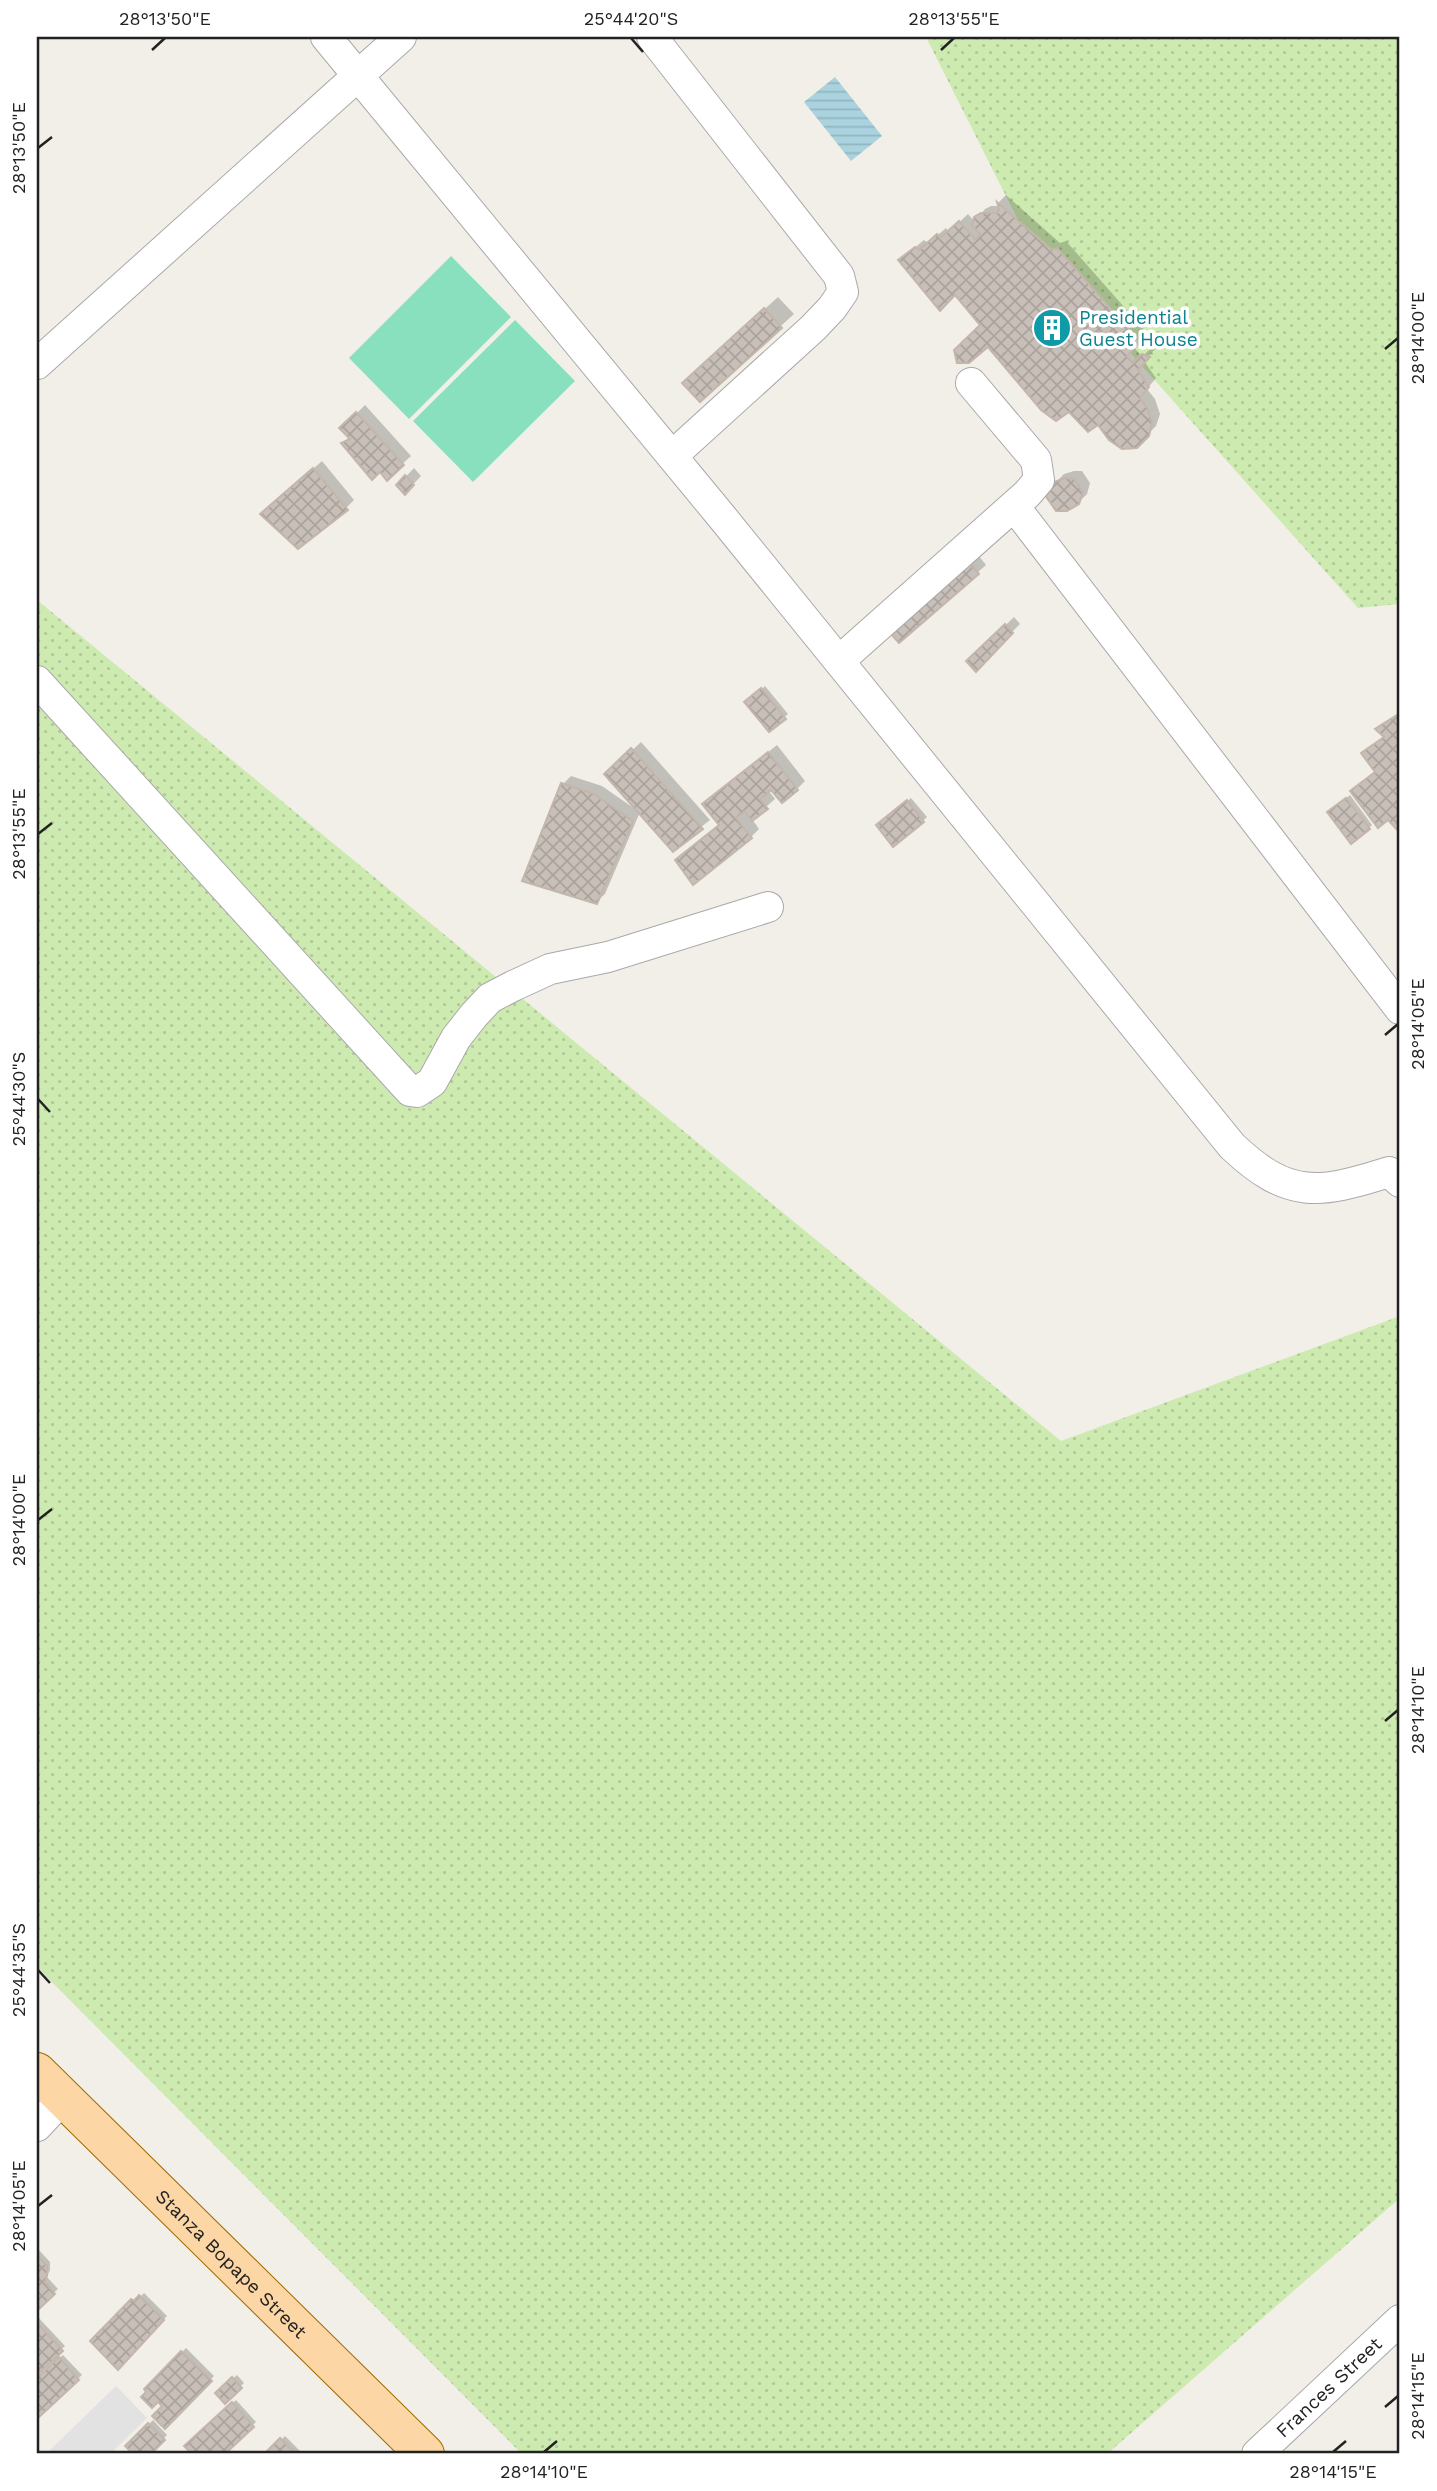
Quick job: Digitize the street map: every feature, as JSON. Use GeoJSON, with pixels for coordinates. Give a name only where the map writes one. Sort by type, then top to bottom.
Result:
{"type":"FeatureCollection","features":[{"type":"Feature","properties":{"kind":"main road","name":"Stanza Bopape Street"},"geometry":{"type":"LineString","coordinates":[[37,2071],[46,2112],[392,2454]]}},
{"type":"Feature","properties":{"kind":"main road","name":"Stanza Bopape Street"},"geometry":{"type":"LineString","coordinates":[[46,2112],[425,2454]]}},
{"type":"Feature","properties":{"kind":"street"},"geometry":{"type":"LineString","coordinates":[[326,37],[672,456],[1232,1146],[1252,1165],[1276,1180],[1300,1188],[1338,1188],[1397,1170]]}},
{"type":"Feature","properties":{"kind":"street"},"geometry":{"type":"LineString","coordinates":[[37,364],[401,37]]}},
{"type":"Feature","properties":{"kind":"street"},"geometry":{"type":"LineString","coordinates":[[652,37],[839,276],[842,292],[813,328],[672,456]]}},
{"type":"Feature","properties":{"kind":"street"},"geometry":{"type":"LineString","coordinates":[[839,661],[1014,506],[1039,480],[1036,460],[971,383]]}},
{"type":"Feature","properties":{"kind":"street"},"geometry":{"type":"LineString","coordinates":[[1014,506],[1400,1009]]}},
{"type":"Feature","properties":{"kind":"street"},"geometry":{"type":"LineString","coordinates":[[37,681],[410,1091],[417,1092],[432,1082],[456,1038],[490,999],[530,977],[550,969],[608,957],[768,907]]}},
{"type":"Feature","properties":{"kind":"street","name":"Frances Street"},"geometry":{"type":"LineString","coordinates":[[1257,2454],[1400,2319]]}},
{"type":"Feature","properties":{"kind":"green space"},"geometry":{"type":"Polygon","coordinates":[[[926,37],[1400,37],[1400,604],[1358,608],[1026,236],[926,37]]]}},
{"type":"Feature","properties":{"kind":"green space"},"geometry":{"type":"Polygon","coordinates":[[[451,256],[511,317],[409,419],[349,358],[451,256]]]}},
{"type":"Feature","properties":{"kind":"green space"},"geometry":{"type":"Polygon","coordinates":[[[515,320],[575,381],[473,482],[413,421],[515,320]]]}},
{"type":"Feature","properties":{"kind":"green space"},"geometry":{"type":"Polygon","coordinates":[[[37,600],[1061,1441],[1400,1316],[1400,2198],[1107,2454],[522,2454],[37,1967],[37,600]]]}},
{"type":"Feature","properties":{"kind":"shaded area"},"geometry":{"type":"Polygon","coordinates":[[[116,2386],[147,2418],[110,2454],[46,2454],[116,2386]]]}},
{"type":"Feature","properties":{"kind":"water"},"geometry":{"type":"Polygon","coordinates":[[[835,77],[882,136],[851,161],[804,102],[835,77]]]}},
{"type":"Feature","properties":{"kind":"building","name":"Presidential Guest House"},"geometry":{"type":"Polygon","coordinates":[[[997,202],[1052,250],[1057,248],[1140,342],[1127,356],[1133,363],[1142,354],[1150,357],[1138,370],[1149,387],[1140,398],[1152,423],[1149,436],[1137,448],[1122,449],[1109,440],[1098,425],[1088,432],[1069,412],[1056,421],[1041,410],[988,347],[969,363],[957,363],[954,350],[980,325],[955,295],[940,311],[898,260],[915,247],[919,250],[937,234],[940,238],[959,221],[975,239],[981,235],[972,226],[974,217],[981,213],[997,213],[997,202]]]}},
{"type":"Feature","properties":{"kind":"building"},"geometry":{"type":"Polygon","coordinates":[[[764,308],[782,328],[700,402],[682,383],[764,308]]]}},
{"type":"Feature","properties":{"kind":"building"},"geometry":{"type":"Polygon","coordinates":[[[356,412],[404,465],[387,481],[380,472],[372,480],[341,443],[350,439],[339,428],[356,412]]]}},
{"type":"Feature","properties":{"kind":"building"},"geometry":{"type":"Polygon","coordinates":[[[313,468],[348,510],[298,549],[260,514],[313,468]]]}},
{"type":"Feature","properties":{"kind":"building"},"geometry":{"type":"Polygon","coordinates":[[[405,475],[414,485],[405,495],[396,485],[405,475]]]}},
{"type":"Feature","properties":{"kind":"building"},"geometry":{"type":"Polygon","coordinates":[[[1065,478],[1074,479],[1083,492],[1079,504],[1067,511],[1056,511],[1045,495],[1054,482],[1065,478]]]}},
{"type":"Feature","properties":{"kind":"building"},"geometry":{"type":"Polygon","coordinates":[[[966,558],[979,574],[899,643],[885,627],[966,558]]]}},
{"type":"Feature","properties":{"kind":"building"},"geometry":{"type":"Polygon","coordinates":[[[1005,624],[1013,633],[976,672],[966,661],[1005,624]]]}},
{"type":"Feature","properties":{"kind":"building"},"geometry":{"type":"Polygon","coordinates":[[[761,688],[786,719],[769,732],[744,702],[761,688]]]}},
{"type":"Feature","properties":{"kind":"building"},"geometry":{"type":"Polygon","coordinates":[[[1400,713],[1400,833],[1388,820],[1378,828],[1350,791],[1375,772],[1361,753],[1384,737],[1375,729],[1400,713]]]}},
{"type":"Feature","properties":{"kind":"building"},"geometry":{"type":"Polygon","coordinates":[[[631,748],[703,829],[673,852],[604,774],[631,748]]]}},
{"type":"Feature","properties":{"kind":"building"},"geometry":{"type":"Polygon","coordinates":[[[768,752],[798,790],[782,803],[771,790],[760,799],[768,809],[752,821],[745,811],[736,818],[752,838],[693,885],[675,860],[719,825],[702,804],[768,752]]]}},
{"type":"Feature","properties":{"kind":"building"},"geometry":{"type":"Polygon","coordinates":[[[561,783],[594,794],[633,821],[597,904],[522,881],[561,783]]]}},
{"type":"Feature","properties":{"kind":"building"},"geometry":{"type":"Polygon","coordinates":[[[1346,798],[1370,829],[1351,844],[1327,812],[1346,798]]]}},
{"type":"Feature","properties":{"kind":"building"},"geometry":{"type":"Polygon","coordinates":[[[907,800],[924,822],[893,847],[876,825],[907,800]]]}},
{"type":"Feature","properties":{"kind":"building"},"geometry":{"type":"Polygon","coordinates":[[[37,2255],[47,2266],[45,2282],[55,2294],[37,2311],[37,2255]]]}},
{"type":"Feature","properties":{"kind":"building"},"geometry":{"type":"Polygon","coordinates":[[[139,2295],[164,2320],[118,2370],[90,2341],[131,2299],[134,2301],[139,2295]]]}},
{"type":"Feature","properties":{"kind":"building"},"geometry":{"type":"Polygon","coordinates":[[[37,2323],[63,2351],[37,2375],[37,2323]]]}},
{"type":"Feature","properties":{"kind":"building"},"geometry":{"type":"Polygon","coordinates":[[[181,2351],[212,2381],[165,2429],[152,2416],[162,2406],[158,2402],[152,2408],[141,2397],[146,2392],[144,2389],[181,2351]]]}},
{"type":"Feature","properties":{"kind":"building"},"geometry":{"type":"Polygon","coordinates":[[[59,2357],[79,2380],[37,2419],[37,2378],[59,2357]]]}},
{"type":"Feature","properties":{"kind":"building"},"geometry":{"type":"Polygon","coordinates":[[[232,2377],[242,2388],[225,2404],[215,2393],[232,2377]]]}},
{"type":"Feature","properties":{"kind":"building"},"geometry":{"type":"Polygon","coordinates":[[[232,2402],[254,2427],[225,2454],[192,2454],[184,2446],[232,2402]]]}},
{"type":"Feature","properties":{"kind":"building"},"geometry":{"type":"Polygon","coordinates":[[[148,2423],[165,2440],[151,2454],[133,2454],[125,2446],[148,2423]]]}},
{"type":"Feature","properties":{"kind":"building"},"geometry":{"type":"Polygon","coordinates":[[[280,2438],[296,2454],[264,2454],[280,2438]]]}},
{"type":"Feature","properties":{"kind":"place","name":"Presidential Guest House"},"geometry":{"type":"Point","coordinates":[1052,328]}}]}
